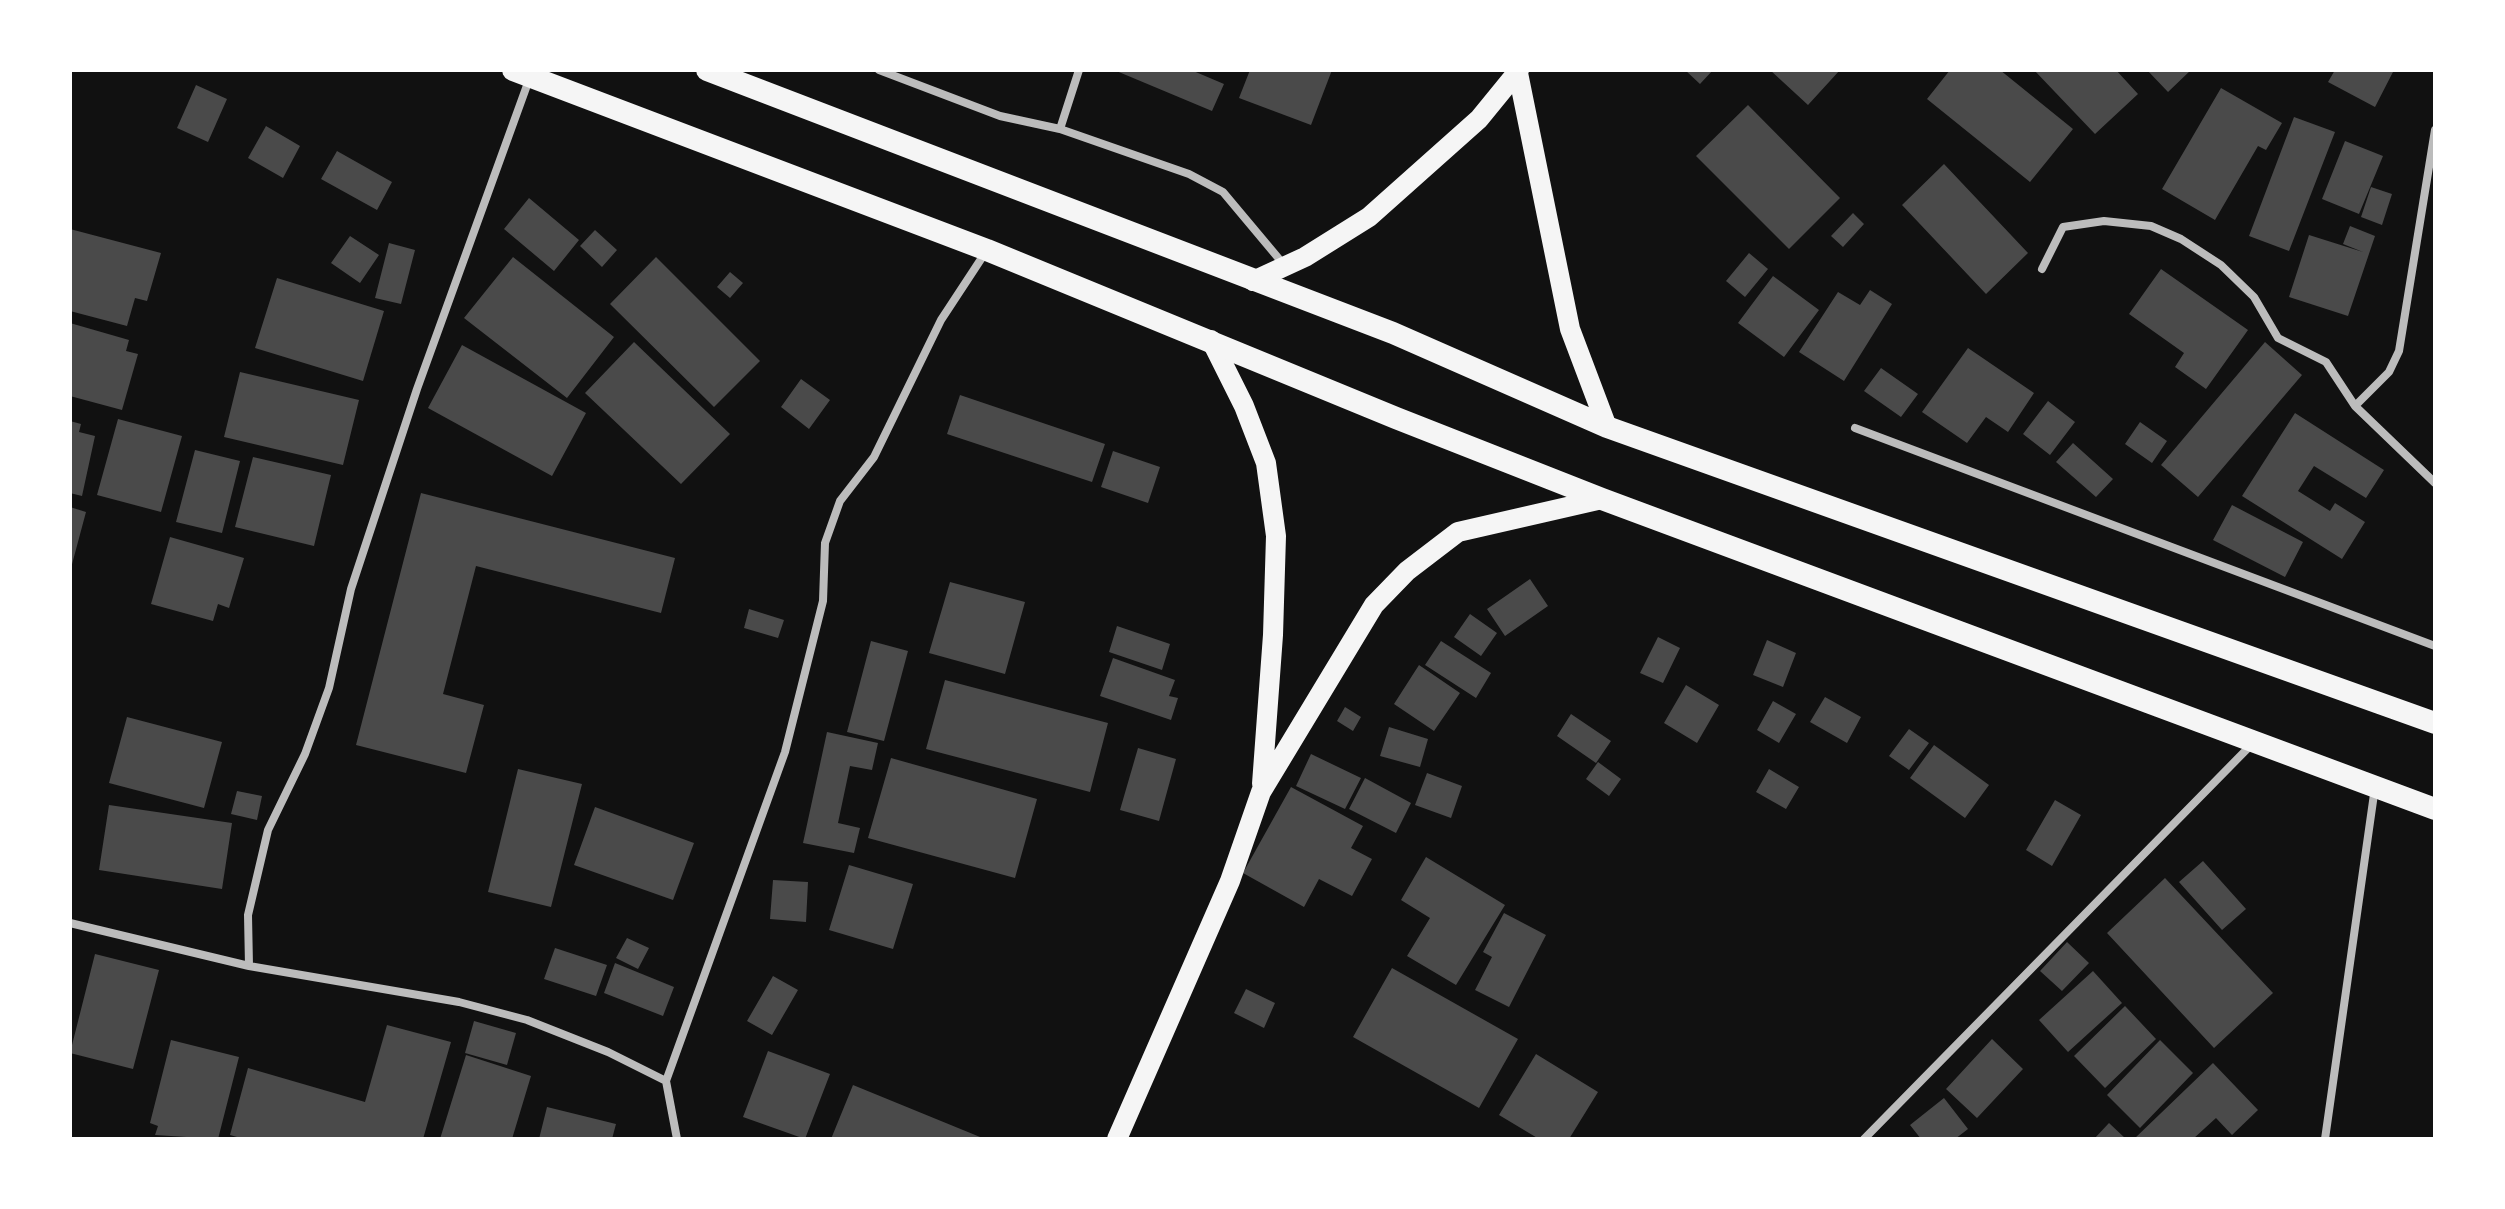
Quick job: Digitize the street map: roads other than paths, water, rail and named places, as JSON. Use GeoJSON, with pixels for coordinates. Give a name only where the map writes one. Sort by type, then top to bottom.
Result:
{"type":"FeatureCollection","features":[{"type":"Feature","properties":{"kind":"highway"},"geometry":{"type":"LineString","coordinates":[[707,70],[1393,333],[1607,427],[2433,719]]}},
{"type":"Feature","properties":{"kind":"highway"},"geometry":{"type":"LineString","coordinates":[[522,73],[987,250],[1602,499],[2435,809]]}},
{"type":"Feature","properties":{"kind":"main road"},"geometry":{"type":"LineString","coordinates":[[1253,281],[1369,217],[1479,119],[1519,71]]}},
{"type":"Feature","properties":{"kind":"main road"},"geometry":{"type":"LineString","coordinates":[[1519,71],[1570,329],[1607,427]]}},
{"type":"Feature","properties":{"kind":"main road"},"geometry":{"type":"LineString","coordinates":[[1211,340],[1244,406],[1266,463],[1276,536],[1273,635],[1261,792]]}},
{"type":"Feature","properties":{"kind":"main road"},"geometry":{"type":"LineString","coordinates":[[1117,1139],[1230,881],[1261,792],[1374,605],[1407,571],[1458,532],[1602,499]]}},
{"type":"Feature","properties":{"kind":"street"},"geometry":{"type":"LineString","coordinates":[[879,70],[1000,116],[1060,129],[1189,174],[1223,192],[1285,266]]}},
{"type":"Feature","properties":{"kind":"street"},"geometry":{"type":"LineString","coordinates":[[1060,129],[1079,70]]}},
{"type":"Feature","properties":{"kind":"street"},"geometry":{"type":"LineString","coordinates":[[249,966],[248,915],[268,830],[305,754],[329,688],[351,589],[522,73]]}},
{"type":"Feature","properties":{"kind":"street"},"geometry":{"type":"LineString","coordinates":[[2355,406],[2389,372],[2399,351],[2435,130]]}},
{"type":"Feature","properties":{"kind":"street"},"geometry":{"type":"LineString","coordinates":[[2042,269],[2063,227],[2104,221],[2151,226],[2181,239],[2221,265],[2254,297],[2278,338],[2326,362],[2355,406],[2435,483]]}},
{"type":"Feature","properties":{"kind":"street"},"geometry":{"type":"LineString","coordinates":[[679,1137],[666,1081],[785,752],[823,601],[825,543],[840,501],[874,457],[941,320],[987,250]]}},
{"type":"Feature","properties":{"kind":"street"},"geometry":{"type":"LineString","coordinates":[[1855,428],[2435,646]]}},
{"type":"Feature","properties":{"kind":"street"},"geometry":{"type":"LineString","coordinates":[[1864,1139],[2255,741]]}},
{"type":"Feature","properties":{"kind":"street"},"geometry":{"type":"LineString","coordinates":[[2325,1139],[2375,787]]}},
{"type":"Feature","properties":{"kind":"street"},"geometry":{"type":"LineString","coordinates":[[70,923],[249,966],[459,1002],[527,1020],[608,1052],[666,1081]]}}]}
